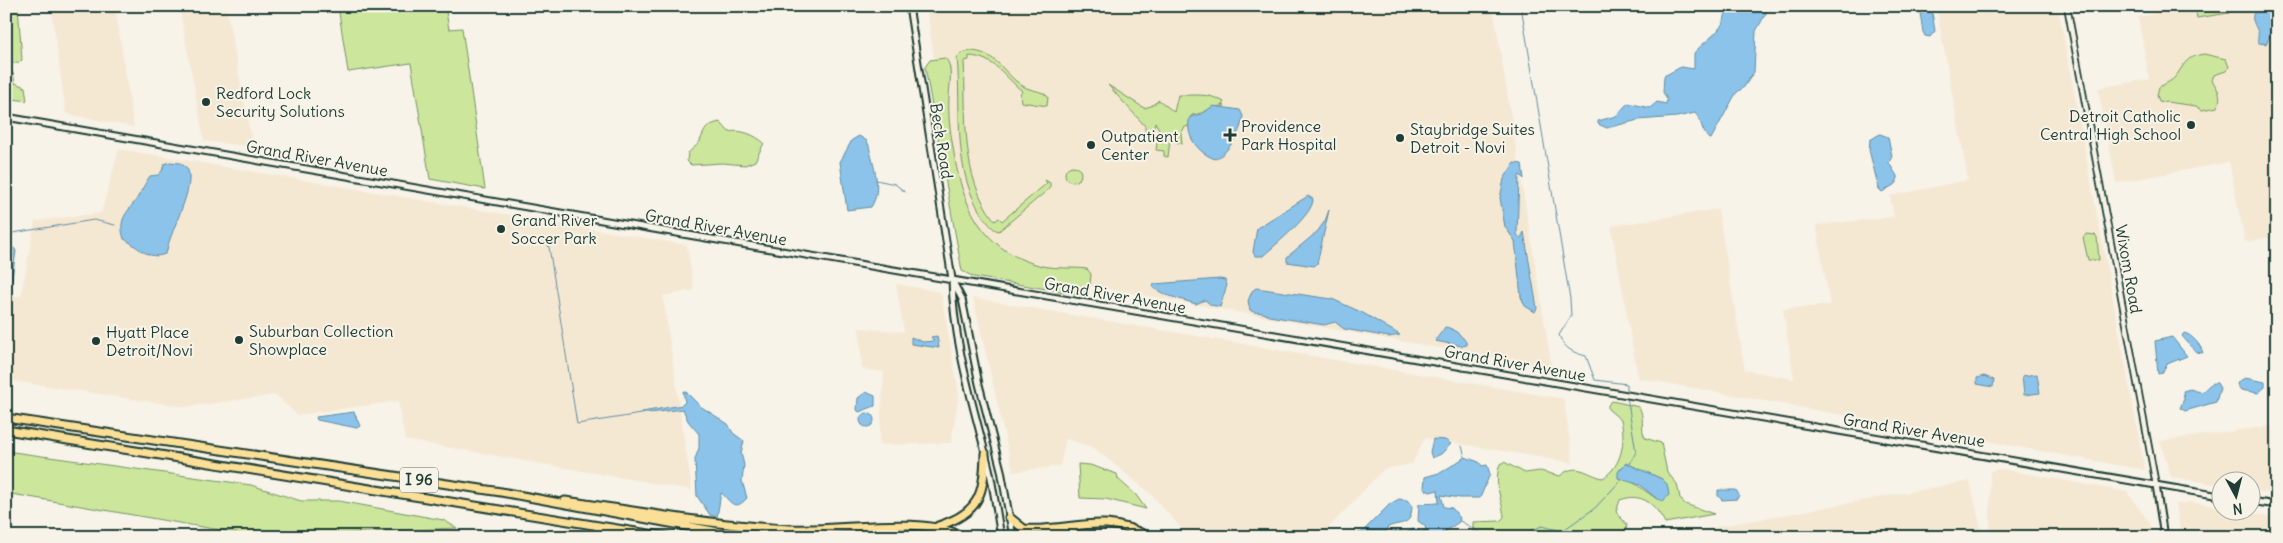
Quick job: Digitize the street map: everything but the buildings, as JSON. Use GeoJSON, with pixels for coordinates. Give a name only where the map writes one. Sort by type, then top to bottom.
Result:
{"type":"FeatureCollection","features":[{"type":"Feature","properties":{"kind":"highway","name":"I 96"},"geometry":{"type":"LineString","coordinates":[[6,418],[501,492],[746,537]]}},
{"type":"Feature","properties":{"kind":"highway","name":"I 96"},"geometry":{"type":"LineString","coordinates":[[6,430],[667,537]]}},
{"type":"Feature","properties":{"kind":"highway"},"geometry":{"type":"LineString","coordinates":[[501,492],[790,529],[835,530],[906,525],[938,526],[958,519],[974,507],[984,482],[985,453]]}},
{"type":"Feature","properties":{"kind":"highway"},"geometry":{"type":"LineString","coordinates":[[1009,517],[1024,529],[1113,523],[1134,529],[1149,537]]}},
{"type":"Feature","properties":{"kind":"highway"},"geometry":{"type":"LineString","coordinates":[[1054,537],[1092,523]]}},
{"type":"Feature","properties":{"kind":"highway"},"geometry":{"type":"LineString","coordinates":[[583,524],[629,537]]}},
{"type":"Feature","properties":{"kind":"highway"},"geometry":{"type":"LineString","coordinates":[[938,526],[963,537]]}},
{"type":"Feature","properties":{"kind":"main road","name":"Beck Road"},"geometry":{"type":"LineString","coordinates":[[909,6],[952,279],[952,299],[968,386],[985,453],[1001,537]]}},
{"type":"Feature","properties":{"kind":"main road","name":"Grand River Avenue"},"geometry":{"type":"LineString","coordinates":[[6,117],[2210,494]]}},
{"type":"Feature","properties":{"kind":"main road","name":"Beck Road"},"geometry":{"type":"LineString","coordinates":[[952,279],[962,299],[979,384],[1001,470],[1013,537]]}},
{"type":"Feature","properties":{"kind":"main road","name":"Wixom Road"},"geometry":{"type":"LineString","coordinates":[[2156,485],[2164,537]]}},
{"type":"Feature","properties":{"kind":"main road"},"geometry":{"type":"LineString","coordinates":[[2260,502],[2277,505]]}},
{"type":"Feature","properties":{"kind":"street","name":"Wixom Road"},"geometry":{"type":"LineString","coordinates":[[2067,6],[2156,485]]}},
{"type":"Feature","properties":{"kind":"shaded area"},"geometry":{"type":"Polygon","coordinates":[[[51,6],[115,6],[134,127],[66,114],[51,6]]]}},
{"type":"Feature","properties":{"kind":"shaded area"},"geometry":{"type":"Polygon","coordinates":[[[179,6],[226,6],[253,147],[204,141],[179,6]]]}},
{"type":"Feature","properties":{"kind":"shaded area","name":"Providence Park Hospital"},"geometry":{"type":"Polygon","coordinates":[[[926,6],[1493,6],[1552,368],[966,264],[926,6]]]}},
{"type":"Feature","properties":{"kind":"shaded area"},"geometry":{"type":"Polygon","coordinates":[[[1936,6],[2058,6],[2145,470],[1638,378],[1611,226],[1718,209],[1745,370],[1794,379],[1783,309],[1830,305],[1816,225],[1894,217],[1890,196],[1968,180],[1936,6]]]}},
{"type":"Feature","properties":{"kind":"shaded area","name":"Detroit Catholic Central High School"},"geometry":{"type":"Polygon","coordinates":[[[2165,6],[2277,6],[2277,236],[2245,242],[2229,162],[2116,183],[2098,88],[2149,79],[2138,17],[2165,12],[2165,6]]]}},
{"type":"Feature","properties":{"kind":"shaded area"},"geometry":{"type":"Polygon","coordinates":[[[119,149],[687,245],[694,290],[663,296],[692,490],[405,440],[398,401],[297,415],[276,395],[186,407],[12,381],[11,389],[6,388],[6,297],[21,296],[35,221],[101,213],[119,149]]]}},
{"type":"Feature","properties":{"kind":"shaded area"},"geometry":{"type":"Polygon","coordinates":[[[896,284],[941,292],[959,394],[951,443],[879,445],[884,372],[862,369],[859,328],[904,332],[896,284]]]}},
{"type":"Feature","properties":{"kind":"shaded area"},"geometry":{"type":"Polygon","coordinates":[[[973,298],[1564,399],[1573,463],[1425,438],[1412,464],[1384,469],[1320,537],[1189,537],[1151,494],[1094,448],[1066,439],[1060,466],[1013,472],[973,298]]]}},
{"type":"Feature","properties":{"kind":"shaded area"},"geometry":{"type":"Polygon","coordinates":[[[2277,425],[2277,495],[2260,492],[2260,470],[2210,470],[2210,483],[2171,477],[2160,441],[2277,425]]]}},
{"type":"Feature","properties":{"kind":"shaded area"},"geometry":{"type":"Polygon","coordinates":[[[2002,469],[2127,492],[2150,523],[2153,537],[2044,537],[2041,530],[1990,535],[1990,471],[2002,469]]]}},
{"type":"Feature","properties":{"kind":"shaded area"},"geometry":{"type":"Polygon","coordinates":[[[1970,481],[1983,537],[1661,537],[1970,481]]]}},
{"type":"Feature","properties":{"kind":"shaded area"},"geometry":{"type":"Polygon","coordinates":[[[2191,502],[2210,505],[2210,520],[2260,520],[2260,514],[2277,517],[2277,537],[2181,537],[2176,504],[2191,502]]]}},
{"type":"Feature","properties":{"kind":"green space"},"geometry":{"type":"Polygon","coordinates":[[[6,6],[18,6],[22,60],[17,63],[10,63],[10,71],[13,73],[15,83],[25,87],[27,101],[6,98],[6,6]]]}},
{"type":"Feature","properties":{"kind":"green space"},"geometry":{"type":"Polygon","coordinates":[[[338,6],[445,6],[449,29],[462,28],[485,189],[430,179],[411,63],[348,72],[338,6]]]}},
{"type":"Feature","properties":{"kind":"green space"},"geometry":{"type":"Polygon","coordinates":[[[2195,6],[2228,6],[2229,13],[2197,18],[2195,6]]]}},
{"type":"Feature","properties":{"kind":"green space"},"geometry":{"type":"Polygon","coordinates":[[[980,52],[994,59],[1023,86],[1043,93],[1048,97],[1047,106],[1021,102],[1020,94],[1022,91],[999,69],[978,57],[969,56],[969,60],[964,61],[967,144],[970,165],[983,203],[995,221],[999,218],[1002,221],[1047,183],[1045,180],[1050,183],[1050,188],[999,231],[988,223],[974,201],[967,182],[963,162],[960,141],[957,57],[961,53],[980,52]]]}},
{"type":"Feature","properties":{"kind":"green space"},"geometry":{"type":"Polygon","coordinates":[[[2204,54],[2226,59],[2229,67],[2226,71],[2214,75],[2212,80],[2220,96],[2217,107],[2202,110],[2196,106],[2159,101],[2157,95],[2159,87],[2174,78],[2190,59],[2204,54]]]}},
{"type":"Feature","properties":{"kind":"green space"},"geometry":{"type":"Polygon","coordinates":[[[945,58],[948,61],[950,71],[949,116],[957,168],[969,205],[978,222],[989,237],[1003,249],[1021,259],[1048,267],[1087,269],[1091,274],[1090,285],[1083,293],[1077,294],[974,277],[962,271],[925,67],[930,60],[945,58]]]}},
{"type":"Feature","properties":{"kind":"green space"},"geometry":{"type":"Polygon","coordinates":[[[1108,85],[1144,108],[1151,106],[1159,100],[1174,112],[1178,95],[1212,97],[1224,102],[1222,105],[1225,106],[1192,115],[1189,126],[1185,127],[1181,133],[1182,144],[1170,140],[1168,157],[1164,156],[1164,151],[1156,150],[1159,129],[1155,122],[1151,142],[1145,141],[1145,126],[1108,85]]]}},
{"type":"Feature","properties":{"kind":"green space"},"geometry":{"type":"Polygon","coordinates":[[[720,122],[729,132],[748,133],[764,143],[755,161],[745,165],[722,163],[691,165],[687,161],[688,153],[699,142],[707,128],[720,122]]]}},
{"type":"Feature","properties":{"kind":"green space"},"geometry":{"type":"Polygon","coordinates":[[[1073,166],[1079,168],[1081,174],[1079,180],[1073,182],[1067,180],[1065,174],[1067,168],[1073,166]]]}},
{"type":"Feature","properties":{"kind":"green space"},"geometry":{"type":"Polygon","coordinates":[[[2087,234],[2097,237],[2099,260],[2088,260],[2083,237],[2087,234]]]}},
{"type":"Feature","properties":{"kind":"green space"},"geometry":{"type":"Polygon","coordinates":[[[1612,401],[1639,407],[1645,438],[1661,443],[1667,472],[1677,484],[1680,498],[1685,504],[1714,514],[1665,523],[1657,510],[1647,501],[1628,498],[1620,500],[1616,512],[1627,525],[1626,530],[1589,537],[1570,538],[1473,537],[1473,522],[1500,521],[1504,517],[1497,478],[1500,464],[1504,462],[1525,473],[1540,471],[1560,476],[1577,469],[1603,478],[1609,473],[1615,467],[1618,460],[1623,444],[1623,436],[1621,420],[1608,409],[1608,405],[1612,401]],[[1626,463],[1618,472],[1657,499],[1662,479],[1626,463]]]}},
{"type":"Feature","properties":{"kind":"green space"},"geometry":{"type":"Polygon","coordinates":[[[6,451],[251,485],[301,501],[339,501],[443,520],[457,528],[260,537],[6,493],[6,451]]]}},
{"type":"Feature","properties":{"kind":"green space"},"geometry":{"type":"Polygon","coordinates":[[[1078,464],[1090,465],[1117,474],[1118,479],[1136,495],[1146,509],[1106,499],[1080,498],[1078,464]]]}},
{"type":"Feature","properties":{"kind":"water"},"geometry":{"type":"Polygon","coordinates":[[[1726,6],[1770,6],[1756,31],[1754,72],[1744,87],[1736,93],[1711,139],[1706,136],[1695,113],[1677,117],[1638,120],[1607,128],[1598,124],[1598,121],[1616,116],[1628,103],[1650,108],[1657,102],[1666,104],[1667,100],[1663,92],[1664,76],[1681,67],[1694,69],[1694,53],[1720,28],[1726,6]]]}},
{"type":"Feature","properties":{"kind":"water"},"geometry":{"type":"Polygon","coordinates":[[[1919,6],[1931,6],[1935,31],[1930,37],[1925,36],[1923,32],[1919,6]]]}},
{"type":"Feature","properties":{"kind":"water"},"geometry":{"type":"Polygon","coordinates":[[[2258,6],[2277,6],[2277,33],[2271,34],[2266,44],[2258,42],[2258,32],[2253,19],[2258,6]]]}},
{"type":"Feature","properties":{"kind":"water"},"geometry":{"type":"Polygon","coordinates":[[[1213,106],[1240,110],[1243,116],[1234,141],[1225,152],[1215,159],[1198,148],[1189,130],[1190,117],[1202,114],[1213,106]]]}},
{"type":"Feature","properties":{"kind":"water"},"geometry":{"type":"Polygon","coordinates":[[[1880,134],[1888,137],[1892,156],[1889,163],[1897,176],[1897,183],[1882,192],[1879,189],[1869,150],[1870,140],[1880,134]]]}},
{"type":"Feature","properties":{"kind":"water"},"geometry":{"type":"Polygon","coordinates":[[[859,136],[867,141],[869,146],[877,185],[875,200],[871,207],[847,210],[840,162],[852,140],[859,136]]]}},
{"type":"Feature","properties":{"kind":"water"},"geometry":{"type":"Polygon","coordinates":[[[170,162],[180,163],[187,168],[189,185],[165,254],[153,256],[143,252],[124,239],[122,222],[150,176],[158,175],[162,171],[164,164],[170,162]]]}},
{"type":"Feature","properties":{"kind":"water"},"geometry":{"type":"Polygon","coordinates":[[[1514,163],[1522,164],[1524,179],[1519,176],[1517,235],[1521,238],[1524,232],[1537,308],[1535,312],[1525,306],[1521,297],[1515,241],[1505,227],[1500,198],[1504,179],[1514,163]]]}},
{"type":"Feature","properties":{"kind":"water"},"geometry":{"type":"Polygon","coordinates":[[[1308,196],[1313,199],[1312,205],[1301,221],[1263,256],[1255,256],[1253,252],[1257,228],[1308,196]]]}},
{"type":"Feature","properties":{"kind":"water"},"geometry":{"type":"Polygon","coordinates":[[[1329,210],[1317,264],[1314,266],[1287,262],[1287,257],[1317,232],[1325,221],[1329,210]]]}},
{"type":"Feature","properties":{"kind":"water"},"geometry":{"type":"Polygon","coordinates":[[[14,248],[16,251],[11,285],[6,287],[6,250],[14,248]]]}},
{"type":"Feature","properties":{"kind":"water"},"geometry":{"type":"Polygon","coordinates":[[[1225,280],[1227,285],[1220,307],[1211,305],[1205,300],[1196,304],[1166,295],[1153,288],[1154,284],[1225,280]]]}},
{"type":"Feature","properties":{"kind":"water"},"geometry":{"type":"Polygon","coordinates":[[[1256,288],[1332,299],[1363,313],[1400,335],[1389,337],[1344,329],[1335,322],[1324,325],[1254,312],[1250,310],[1248,301],[1252,291],[1256,288]]]}},
{"type":"Feature","properties":{"kind":"water"},"geometry":{"type":"Polygon","coordinates":[[[1445,327],[1458,333],[1467,345],[1462,346],[1435,341],[1445,327]]]}},
{"type":"Feature","properties":{"kind":"water"},"geometry":{"type":"Polygon","coordinates":[[[2184,333],[2190,335],[2195,340],[2203,353],[2196,352],[2182,336],[2184,333]]]}},
{"type":"Feature","properties":{"kind":"water"},"geometry":{"type":"Polygon","coordinates":[[[937,336],[939,348],[911,344],[911,337],[923,342],[934,341],[931,337],[937,336]]]}},
{"type":"Feature","properties":{"kind":"water"},"geometry":{"type":"Polygon","coordinates":[[[2172,337],[2187,356],[2167,364],[2162,373],[2158,374],[2155,341],[2172,337]]]}},
{"type":"Feature","properties":{"kind":"water"},"geometry":{"type":"Polygon","coordinates":[[[2037,374],[2040,393],[2024,395],[2022,376],[2037,374]]]}},
{"type":"Feature","properties":{"kind":"water"},"geometry":{"type":"Polygon","coordinates":[[[1984,376],[1994,380],[1993,387],[1977,384],[1977,378],[1984,376]]]}},
{"type":"Feature","properties":{"kind":"water"},"geometry":{"type":"Polygon","coordinates":[[[2245,378],[2265,382],[2265,387],[2258,393],[2241,390],[2237,385],[2238,382],[2245,378]]]}},
{"type":"Feature","properties":{"kind":"water"},"geometry":{"type":"Polygon","coordinates":[[[2213,383],[2217,383],[2220,388],[2216,402],[2185,411],[2180,408],[2184,399],[2183,391],[2190,389],[2202,392],[2213,383]]]}},
{"type":"Feature","properties":{"kind":"water"},"geometry":{"type":"Polygon","coordinates":[[[683,391],[700,406],[728,424],[733,433],[744,441],[741,453],[744,465],[742,481],[747,498],[739,505],[735,505],[721,493],[717,517],[710,515],[697,496],[695,459],[699,448],[699,434],[688,421],[683,409],[641,414],[642,412],[682,405],[685,402],[683,391]]]}},
{"type":"Feature","properties":{"kind":"water"},"geometry":{"type":"Polygon","coordinates":[[[866,392],[875,396],[875,406],[859,412],[857,410],[858,398],[866,392]]]}},
{"type":"Feature","properties":{"kind":"water"},"geometry":{"type":"Polygon","coordinates":[[[354,412],[360,426],[357,428],[317,420],[316,417],[354,412]]]}},
{"type":"Feature","properties":{"kind":"water"},"geometry":{"type":"Polygon","coordinates":[[[864,413],[870,413],[874,420],[870,427],[864,427],[860,423],[860,417],[864,413]]]}},
{"type":"Feature","properties":{"kind":"water"},"geometry":{"type":"Polygon","coordinates":[[[1433,439],[1445,440],[1451,444],[1441,454],[1432,458],[1430,452],[1433,439]]]}},
{"type":"Feature","properties":{"kind":"water"},"geometry":{"type":"Polygon","coordinates":[[[1465,457],[1479,462],[1482,466],[1487,465],[1490,474],[1480,498],[1460,498],[1441,495],[1444,507],[1452,508],[1460,518],[1459,522],[1437,537],[1391,537],[1394,531],[1406,533],[1413,529],[1420,532],[1426,531],[1425,526],[1418,521],[1419,504],[1439,503],[1438,490],[1430,492],[1424,489],[1425,477],[1442,472],[1465,457]]]}},
{"type":"Feature","properties":{"kind":"water"},"geometry":{"type":"Polygon","coordinates":[[[1626,463],[1662,479],[1667,484],[1669,495],[1663,501],[1657,499],[1640,485],[1618,478],[1618,472],[1626,463]]]}},
{"type":"Feature","properties":{"kind":"water"},"geometry":{"type":"Polygon","coordinates":[[[1718,490],[1736,490],[1739,495],[1737,499],[1722,500],[1718,496],[1718,490]]]}},
{"type":"Feature","properties":{"kind":"water"},"geometry":{"type":"Polygon","coordinates":[[[1399,499],[1407,500],[1412,506],[1408,520],[1388,527],[1384,537],[1346,537],[1362,532],[1390,504],[1399,499]]]}},
{"type":"Feature","properties":{"kind":"waterway"},"geometry":{"type":"LineString","coordinates":[[1521,6],[1570,299],[1571,316],[1559,335],[1570,350],[1586,356],[1595,380],[1627,384],[1627,392]]}},
{"type":"Feature","properties":{"kind":"waterway"},"geometry":{"type":"LineString","coordinates":[[876,180],[895,184],[905,192]]}},
{"type":"Feature","properties":{"kind":"waterway"},"geometry":{"type":"LineString","coordinates":[[6,234],[94,220],[115,225]]}},
{"type":"Feature","properties":{"kind":"waterway"},"geometry":{"type":"LineString","coordinates":[[542,237],[549,247],[577,424],[641,414]]}},
{"type":"Feature","properties":{"kind":"waterway"},"geometry":{"type":"LineString","coordinates":[[1627,396],[1636,452],[1630,464]]}},
{"type":"Feature","properties":{"kind":"waterway"},"geometry":{"type":"LineString","coordinates":[[1462,446],[1465,457]]}},
{"type":"Feature","properties":{"kind":"waterway"},"geometry":{"type":"LineString","coordinates":[[1460,521],[1481,533],[1501,535],[1522,534],[1542,526],[1562,531],[1595,508],[1622,479]]}},
{"type":"Feature","properties":{"kind":"place","name":"Redford Lock Security Solutions"},"geometry":{"type":"Point","coordinates":[206,102]}},
{"type":"Feature","properties":{"kind":"place","name":"Detroit Catholic Central High School"},"geometry":{"type":"Point","coordinates":[2191,125]}},
{"type":"Feature","properties":{"kind":"place","name":"Providence Park Hospital"},"geometry":{"type":"Point","coordinates":[1230,135]}},
{"type":"Feature","properties":{"kind":"place","name":"Staybridge Suites Detroit - Novi"},"geometry":{"type":"Point","coordinates":[1400,138]}},
{"type":"Feature","properties":{"kind":"place","name":"Outpatient Center"},"geometry":{"type":"Point","coordinates":[1091,145]}},
{"type":"Feature","properties":{"kind":"place","name":"Grand River Soccer Park"},"geometry":{"type":"Point","coordinates":[501,229]}},
{"type":"Feature","properties":{"kind":"place","name":"Suburban Collection Showplace"},"geometry":{"type":"Point","coordinates":[239,340]}},
{"type":"Feature","properties":{"kind":"place","name":"Hyatt Place Detroit/Novi"},"geometry":{"type":"Point","coordinates":[96,341]}}]}
